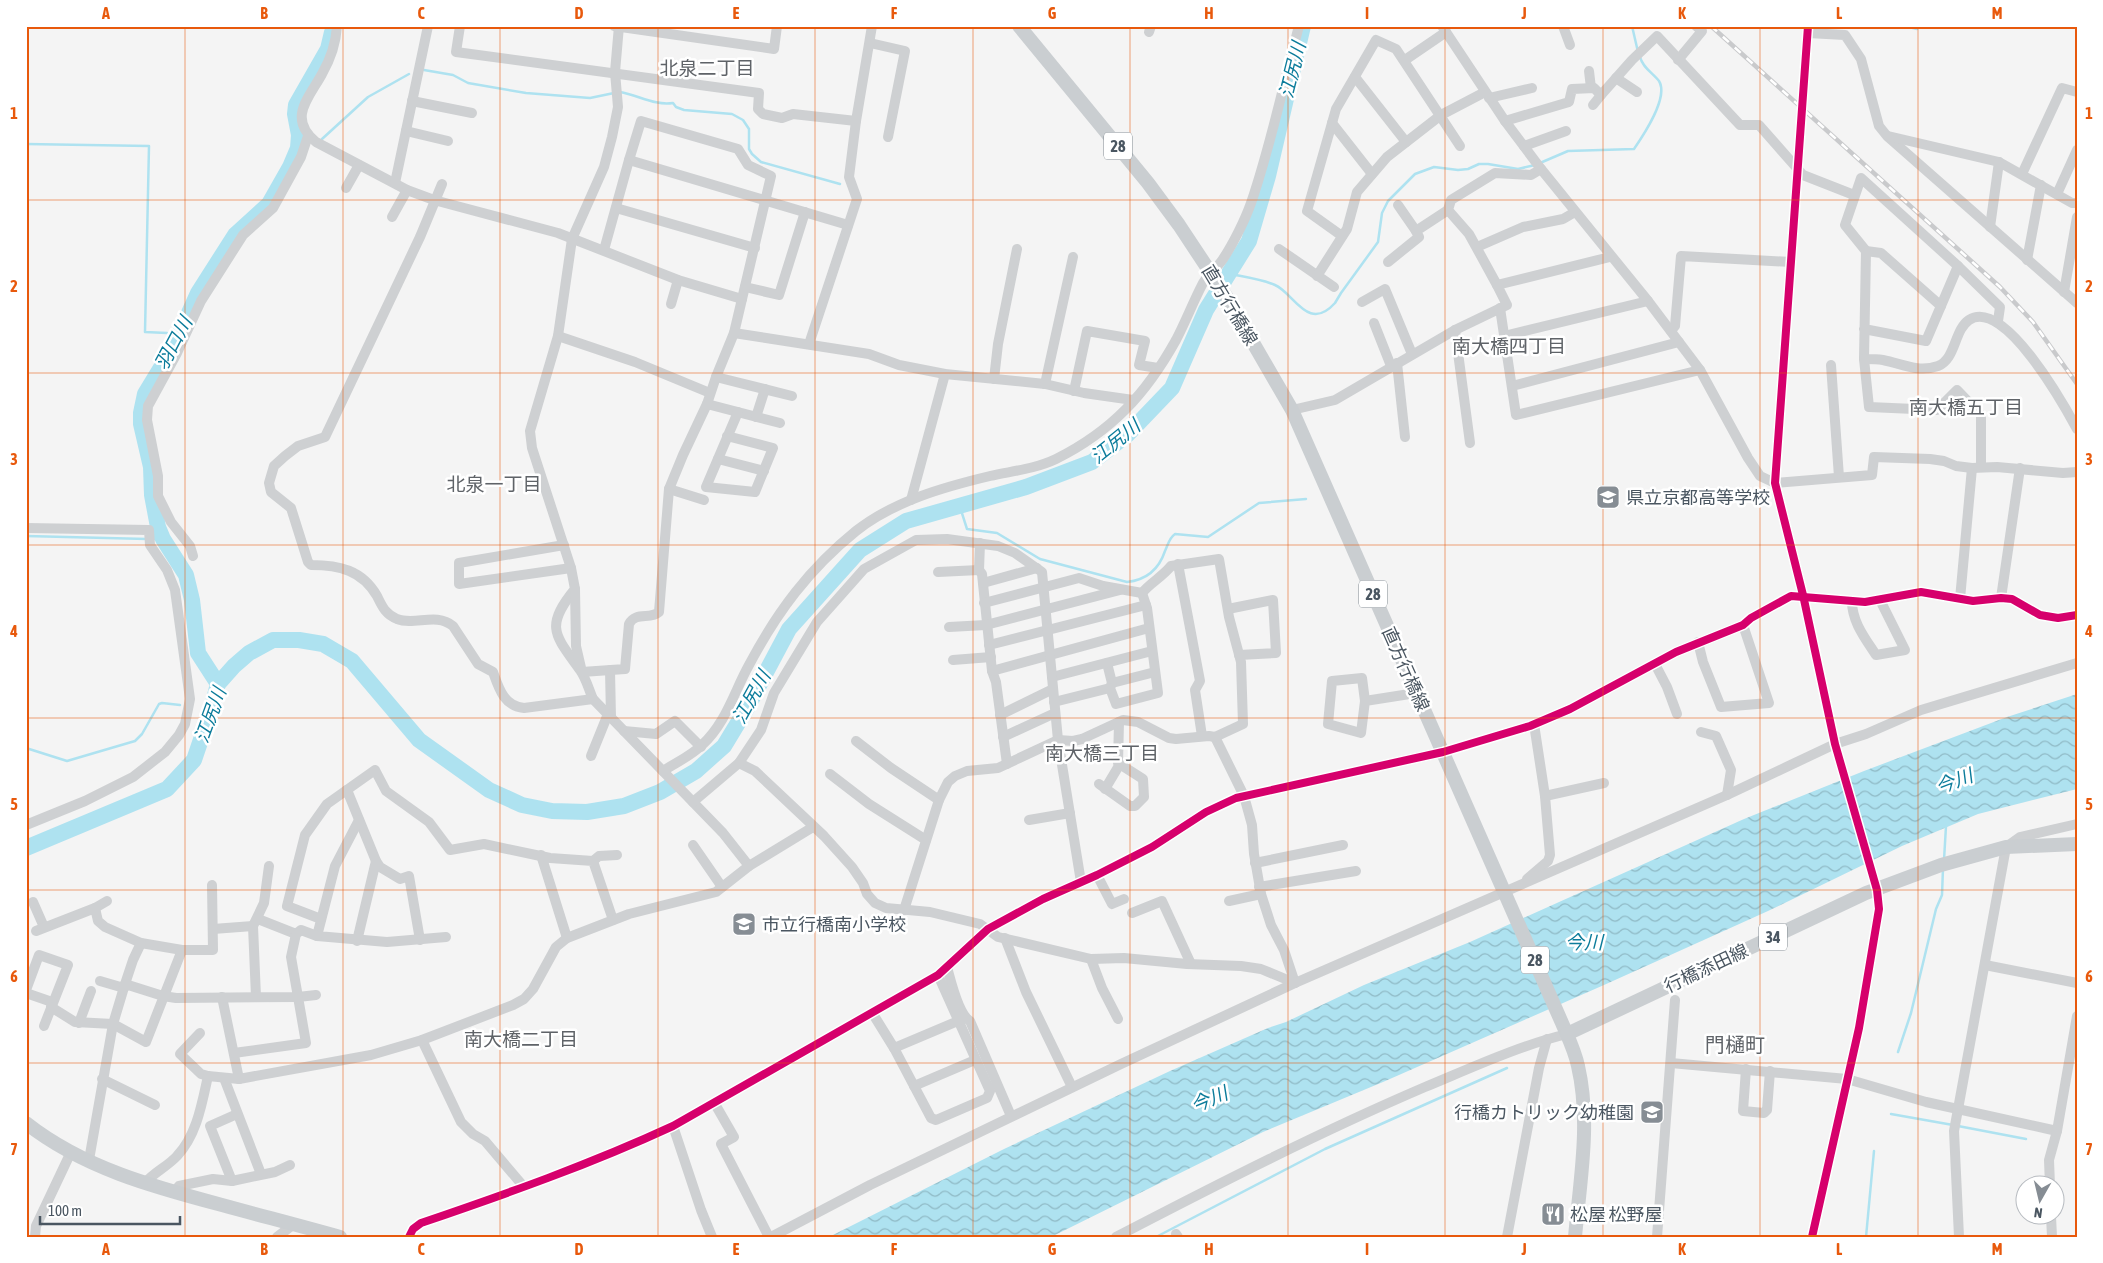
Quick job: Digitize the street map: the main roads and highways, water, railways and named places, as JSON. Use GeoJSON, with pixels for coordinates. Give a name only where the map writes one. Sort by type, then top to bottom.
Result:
{"type":"FeatureCollection","features":[{"type":"Feature","properties":{"kind":"main road","name":"直方行橋線"},"geometry":{"type":"LineString","coordinates":[[1020,26],[1148,183],[1211,272],[1292,410],[1564,1028],[1578,1064],[1583,1091],[1584,1123],[1575,1237]]}},
{"type":"Feature","properties":{"kind":"main road","name":"行橋添田線"},"geometry":{"type":"LineString","coordinates":[[1564,1028],[1866,893],[1954,860],[2006,847],[2077,844]]}},
{"type":"Feature","properties":{"kind":"main road"},"geometry":{"type":"LineString","coordinates":[[26,1123],[71,1152],[144,1184],[340,1237]]}},
{"type":"Feature","properties":{"kind":"water","name":"今川"},"geometry":{"type":"Polygon","coordinates":[[[2077,694],[2077,789],[1978,814],[1902,846],[1768,911],[1604,985],[1383,1082],[1263,1132],[1051,1237],[829,1237],[1004,1149],[1170,1071],[1286,1022],[1364,985],[1470,942],[1744,819],[2007,717],[2077,694]]]}},
{"type":"Feature","properties":{"kind":"waterway","name":"江尻川"},"geometry":{"type":"LineString","coordinates":[[26,848],[167,789],[194,760],[218,684],[249,653],[273,640],[299,640],[323,644],[352,661],[419,740],[489,790],[522,805],[552,811],[587,812],[624,806],[660,792],[696,771],[724,746],[747,708],[789,629],[860,550],[906,521],[1026,487],[1092,462],[1127,435],[1172,388],[1206,310],[1249,241],[1268,176],[1303,26]]}},
{"type":"Feature","properties":{"kind":"waterway"},"geometry":{"type":"LineString","coordinates":[[1632,26],[1638,52]]}},
{"type":"Feature","properties":{"kind":"waterway"},"geometry":{"type":"LineString","coordinates":[[1905,26],[1917,29]]}},
{"type":"Feature","properties":{"kind":"waterway","name":"羽口川"},"geometry":{"type":"LineString","coordinates":[[218,684],[198,653],[192,600],[186,575],[163,539],[158,527],[152,495],[151,467],[141,424],[141,413],[145,394],[173,348],[198,293],[235,235],[269,204],[290,167],[298,148],[299,135],[295,114],[296,105],[328,49],[332,32]]}},
{"type":"Feature","properties":{"kind":"waterway"},"geometry":{"type":"LineString","coordinates":[[1540,163],[1568,151],[1634,149],[1654,116],[1661,97],[1659,81],[1645,67],[1640,57]]}},
{"type":"Feature","properties":{"kind":"waterway"},"geometry":{"type":"LineString","coordinates":[[424,70],[453,75],[468,83],[526,93],[590,98],[614,93]]}},
{"type":"Feature","properties":{"kind":"waterway"},"geometry":{"type":"LineString","coordinates":[[322,139],[368,97],[409,74]]}},
{"type":"Feature","properties":{"kind":"waterway"},"geometry":{"type":"LineString","coordinates":[[620,92],[653,102],[673,103],[676,107],[684,110],[732,114],[743,120],[749,129],[749,149],[761,162],[840,184]]}},
{"type":"Feature","properties":{"kind":"waterway"},"geometry":{"type":"LineString","coordinates":[[26,144],[149,146],[145,332],[167,333]]}},
{"type":"Feature","properties":{"kind":"waterway"},"geometry":{"type":"LineString","coordinates":[[1230,274],[1275,285],[1309,313],[1317,314],[1325,311],[1335,303],[1378,242],[1382,213],[1388,201],[1415,174],[1434,167],[1458,170],[1468,169],[1479,164],[1488,164],[1518,169],[1535,165]]}},
{"type":"Feature","properties":{"kind":"waterway"},"geometry":{"type":"LineString","coordinates":[[960,507],[967,529],[997,533],[1040,559],[1127,582],[1140,579],[1151,572],[1159,563],[1175,534],[1208,537],[1259,503],[1306,499]]}},
{"type":"Feature","properties":{"kind":"waterway"},"geometry":{"type":"LineString","coordinates":[[26,536],[147,539]]}},
{"type":"Feature","properties":{"kind":"waterway"},"geometry":{"type":"LineString","coordinates":[[153,539],[163,539]]}},
{"type":"Feature","properties":{"kind":"waterway"},"geometry":{"type":"LineString","coordinates":[[26,748],[67,761],[135,741],[142,734],[159,704],[180,705]]}},
{"type":"Feature","properties":{"kind":"waterway"},"geometry":{"type":"LineString","coordinates":[[1944,860],[1946,826]]}},
{"type":"Feature","properties":{"kind":"waterway"},"geometry":{"type":"LineString","coordinates":[[1898,1052],[1911,1013],[1936,909],[1942,895],[1943,868]]}},
{"type":"Feature","properties":{"kind":"waterway"},"geometry":{"type":"LineString","coordinates":[[1156,1237],[1325,1149],[1507,1068]]}},
{"type":"Feature","properties":{"kind":"waterway"},"geometry":{"type":"LineString","coordinates":[[1891,1114],[1953,1125]]}},
{"type":"Feature","properties":{"kind":"waterway"},"geometry":{"type":"LineString","coordinates":[[1958,1126],[2026,1139]]}},
{"type":"Feature","properties":{"kind":"waterway"},"geometry":{"type":"LineString","coordinates":[[1866,1237],[1874,1151]]}},
{"type":"Feature","properties":{"kind":"railway"},"geometry":{"type":"LineString","coordinates":[[1711,26],[2000,287],[2033,322],[2077,384]]}},
{"type":"Feature","properties":{"kind":"place","name":"県立京都高等学校"},"geometry":{"type":"Point","coordinates":[1608,497]}},
{"type":"Feature","properties":{"kind":"place","name":"市立行橋南小学校"},"geometry":{"type":"Point","coordinates":[744,924]}},
{"type":"Feature","properties":{"kind":"place","name":"行橋カトリック幼稚園"},"geometry":{"type":"Point","coordinates":[1652,1112]}},
{"type":"Feature","properties":{"kind":"place","name":"松屋 松野屋"},"geometry":{"type":"Point","coordinates":[1553,1214]}},
{"type":"Feature","properties":{"kind":"district","name":"北泉二丁目"},"geometry":{"type":"Point","coordinates":[707,68]}},
{"type":"Feature","properties":{"kind":"district","name":"南大橋四丁目"},"geometry":{"type":"Point","coordinates":[1509,346]}},
{"type":"Feature","properties":{"kind":"district","name":"南大橋五丁目"},"geometry":{"type":"Point","coordinates":[1966,407]}},
{"type":"Feature","properties":{"kind":"district","name":"北泉一丁目"},"geometry":{"type":"Point","coordinates":[494,484]}},
{"type":"Feature","properties":{"kind":"district","name":"南大橋三丁目"},"geometry":{"type":"Point","coordinates":[1102,753]}},
{"type":"Feature","properties":{"kind":"district","name":"南大橋二丁目"},"geometry":{"type":"Point","coordinates":[521,1039]}},
{"type":"Feature","properties":{"kind":"district","name":"門樋町"},"geometry":{"type":"Point","coordinates":[1735,1044]}}]}
